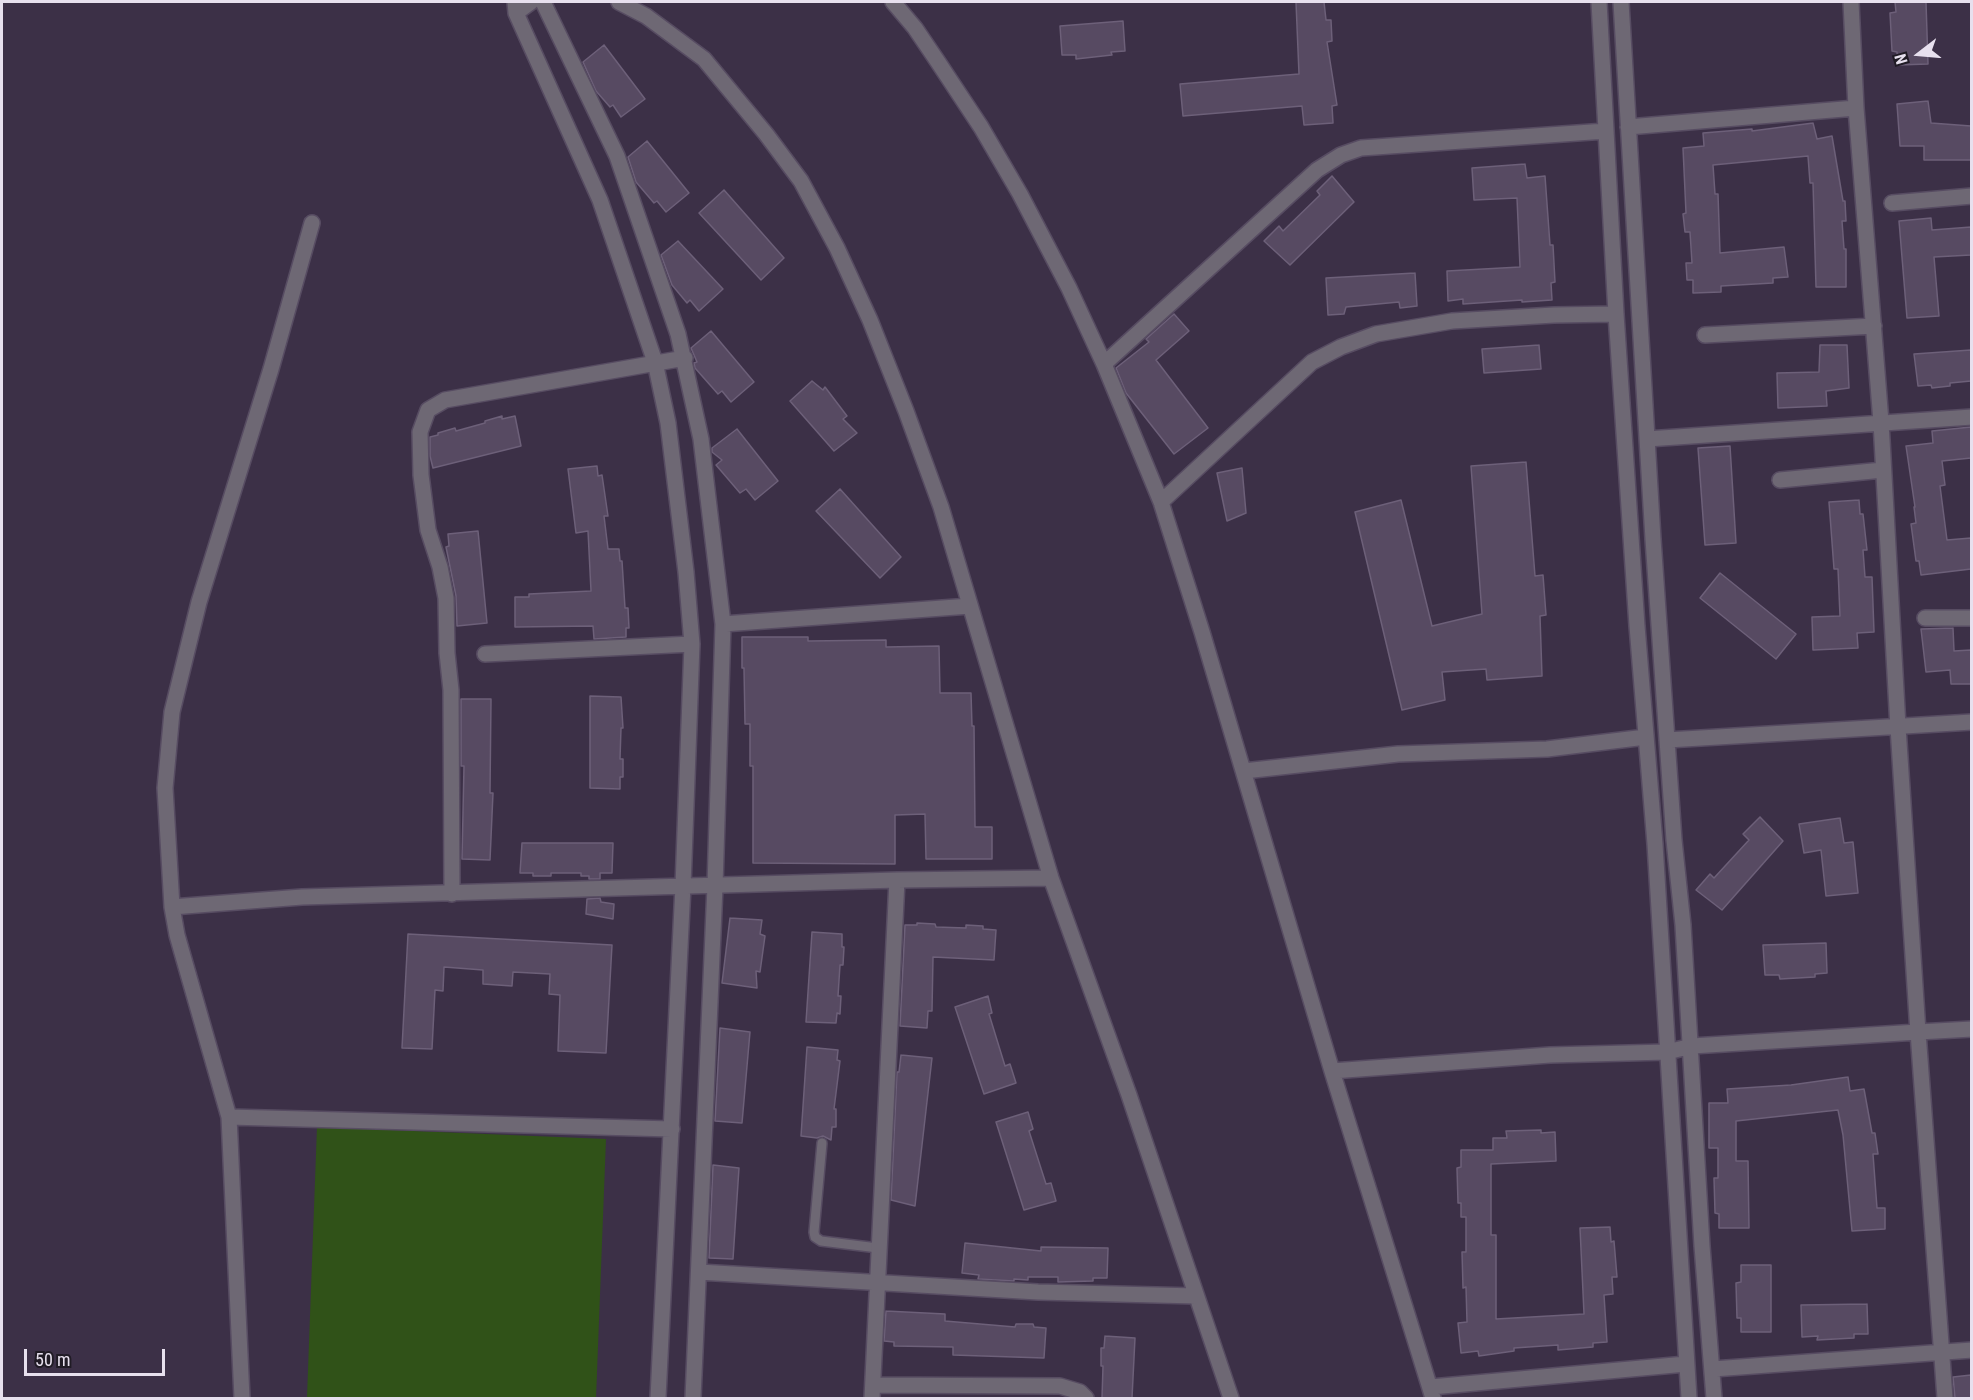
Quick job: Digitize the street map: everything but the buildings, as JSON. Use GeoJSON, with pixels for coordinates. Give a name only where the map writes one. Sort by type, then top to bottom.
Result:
{"type":"FeatureCollection","features":[{"type":"Feature","properties":{"kind":"street"},"geometry":{"type":"LineString","coordinates":[[531,2],[515,7],[600,200],[655,362],[669,434],[686,572],[692,644],[683,886],[658,1398]]}},
{"type":"Feature","properties":{"kind":"street"},"geometry":{"type":"LineString","coordinates":[[543,2],[617,156],[685,358],[701,439],[723,624],[715,886],[693,1398]]}},
{"type":"Feature","properties":{"kind":"street"},"geometry":{"type":"LineString","coordinates":[[619,2],[646,16],[704,59],[766,134],[801,181],[837,248],[882,350],[940,507],[1051,878],[1129,1095],[1231,1398]]}},
{"type":"Feature","properties":{"kind":"street"},"geometry":{"type":"LineString","coordinates":[[893,2],[939,62],[981,127],[1020,194],[1069,288],[1104,364],[1161,502],[1244,771],[1332,1071],[1432,1393],[1686,1364]]}},
{"type":"Feature","properties":{"kind":"street"},"geometry":{"type":"LineString","coordinates":[[1599,2],[1616,314],[1655,844],[1689,1398]]}},
{"type":"Feature","properties":{"kind":"street"},"geometry":{"type":"LineString","coordinates":[[1620,2],[1667,740],[1692,1046],[1702,1246],[1714,1398]]}},
{"type":"Feature","properties":{"kind":"street"},"geometry":{"type":"LineString","coordinates":[[1851,2],[1856,108],[1881,422],[1918,1032],[1946,1398]]}},
{"type":"Feature","properties":{"kind":"street"},"geometry":{"type":"LineString","coordinates":[[1628,127],[1856,108]]}},
{"type":"Feature","properties":{"kind":"street"},"geometry":{"type":"LineString","coordinates":[[1104,364],[1317,170],[1341,155],[1361,148],[1606,131]]}},
{"type":"Feature","properties":{"kind":"street"},"geometry":{"type":"LineString","coordinates":[[1892,203],[1971,196]]}},
{"type":"Feature","properties":{"kind":"street"},"geometry":{"type":"LineString","coordinates":[[242,1398],[229,1117],[177,935],[172,907],[165,788],[172,712],[199,602],[271,369],[312,223]]}},
{"type":"Feature","properties":{"kind":"street"},"geometry":{"type":"LineString","coordinates":[[1161,502],[1311,362],[1341,347],[1376,333],[1452,321],[1616,314]]}},
{"type":"Feature","properties":{"kind":"street"},"geometry":{"type":"LineString","coordinates":[[1705,335],[1874,326]]}},
{"type":"Feature","properties":{"kind":"street"},"geometry":{"type":"LineString","coordinates":[[453,894],[451,690],[447,653],[446,598],[440,567],[428,530],[421,475],[420,432],[428,410],[445,400],[685,358]]}},
{"type":"Feature","properties":{"kind":"street"},"geometry":{"type":"LineString","coordinates":[[1621,378],[1644,378]]}},
{"type":"Feature","properties":{"kind":"street"},"geometry":{"type":"LineString","coordinates":[[1647,439],[1971,417]]}},
{"type":"Feature","properties":{"kind":"street"},"geometry":{"type":"LineString","coordinates":[[1780,480],[1883,470]]}},
{"type":"Feature","properties":{"kind":"street"},"geometry":{"type":"LineString","coordinates":[[723,624],[970,606]]}},
{"type":"Feature","properties":{"kind":"street"},"geometry":{"type":"LineString","coordinates":[[1925,618],[1971,618]]}},
{"type":"Feature","properties":{"kind":"street"},"geometry":{"type":"LineString","coordinates":[[485,654],[692,644]]}},
{"type":"Feature","properties":{"kind":"street"},"geometry":{"type":"LineString","coordinates":[[1667,740],[1971,722]]}},
{"type":"Feature","properties":{"kind":"street"},"geometry":{"type":"LineString","coordinates":[[1244,771],[1398,754],[1547,749],[1646,737]]}},
{"type":"Feature","properties":{"kind":"street"},"geometry":{"type":"LineString","coordinates":[[172,907],[302,897],[897,880],[1051,878]]}},
{"type":"Feature","properties":{"kind":"street"},"geometry":{"type":"LineString","coordinates":[[897,880],[872,1391],[1060,1386],[1080,1392],[1086,1398]]}},
{"type":"Feature","properties":{"kind":"street"},"geometry":{"type":"LineString","coordinates":[[1332,1071],[1550,1055],[1666,1052],[1692,1046],[1971,1029]]}},
{"type":"Feature","properties":{"kind":"street"},"geometry":{"type":"LineString","coordinates":[[229,1117],[672,1129]]}},
{"type":"Feature","properties":{"kind":"street"},"geometry":{"type":"LineString","coordinates":[[699,1272],[1038,1292],[1196,1296]]}},
{"type":"Feature","properties":{"kind":"street"},"geometry":{"type":"LineString","coordinates":[[1713,1370],[1971,1350]]}},
{"type":"Feature","properties":{"kind":"lane"},"geometry":{"type":"LineString","coordinates":[[822,1143],[815,1237],[821,1241],[878,1248]]}},
{"type":"Feature","properties":{"kind":"green space"},"geometry":{"type":"Polygon","coordinates":[[[317,1127],[606,1139],[596,1398],[307,1397],[317,1127]]]}}]}
